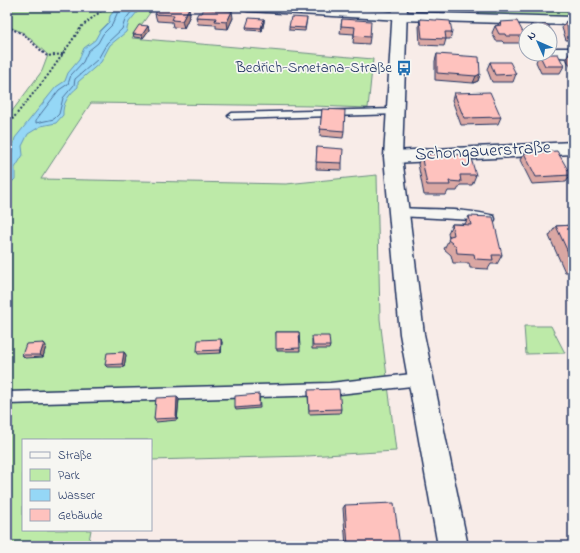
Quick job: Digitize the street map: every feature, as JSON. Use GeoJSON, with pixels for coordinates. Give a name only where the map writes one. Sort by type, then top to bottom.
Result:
{"type":"FeatureCollection","features":[{"type":"Feature","properties":{"kind":"street"},"geometry":{"type":"LineString","coordinates":[[248,7],[400,12],[573,21]]}},
{"type":"Feature","properties":{"kind":"street"},"geometry":{"type":"LineString","coordinates":[[400,12],[393,156],[412,334],[453,546]]}},
{"type":"Feature","properties":{"kind":"street"},"geometry":{"type":"LineString","coordinates":[[558,53],[573,53]]}},
{"type":"Feature","properties":{"kind":"street","name":"Schongauerstraße"},"geometry":{"type":"LineString","coordinates":[[393,156],[573,148]]}},
{"type":"Feature","properties":{"kind":"lane"},"geometry":{"type":"LineString","coordinates":[[232,116],[295,115],[312,112],[395,112]]}},
{"type":"Feature","properties":{"kind":"lane"},"geometry":{"type":"LineString","coordinates":[[399,212],[473,216],[494,220]]}},
{"type":"Feature","properties":{"kind":"lane"},"geometry":{"type":"LineString","coordinates":[[7,398],[330,389],[421,379]]}},
{"type":"Feature","properties":{"kind":"path"},"geometry":{"type":"LineString","coordinates":[[7,126],[63,54],[82,26],[100,12],[103,7]]}},
{"type":"Feature","properties":{"kind":"path"},"geometry":{"type":"LineString","coordinates":[[7,28],[23,34],[47,56],[63,54]]}},
{"type":"Feature","properties":{"kind":"green space"},"geometry":{"type":"Polygon","coordinates":[[[7,7],[154,7],[132,38],[373,59],[368,108],[91,103],[41,179],[286,184],[377,175],[380,319],[396,451],[307,456],[152,460],[152,439],[22,439],[22,531],[91,531],[88,546],[7,546],[7,118],[42,71],[48,55],[24,33],[7,26],[7,7]]]}},
{"type":"Feature","properties":{"kind":"green space"},"geometry":{"type":"Polygon","coordinates":[[[477,7],[573,7],[573,17],[479,15],[477,7]]]}},
{"type":"Feature","properties":{"kind":"green space"},"geometry":{"type":"Polygon","coordinates":[[[524,326],[551,326],[565,353],[526,354],[524,326]]]}},
{"type":"Feature","properties":{"kind":"water"},"geometry":{"type":"Polygon","coordinates":[[[117,7],[139,7],[138,11],[129,22],[126,32],[110,45],[101,62],[78,82],[78,87],[69,96],[65,103],[63,115],[56,123],[41,126],[28,134],[22,146],[23,155],[15,168],[15,179],[7,187],[7,164],[10,160],[15,138],[56,87],[65,81],[68,73],[79,60],[84,48],[95,40],[100,31],[109,22],[110,16],[117,7]]]}},
{"type":"Feature","properties":{"kind":"building"},"geometry":{"type":"Polygon","coordinates":[[[159,7],[189,8],[182,21],[172,20],[174,15],[155,14],[159,7]]]}},
{"type":"Feature","properties":{"kind":"building"},"geometry":{"type":"Polygon","coordinates":[[[204,9],[232,11],[227,22],[215,21],[216,18],[196,17],[198,13],[202,13],[204,9]]]}},
{"type":"Feature","properties":{"kind":"building"},"geometry":{"type":"Polygon","coordinates":[[[291,17],[307,18],[305,28],[289,27],[291,17]]]}},
{"type":"Feature","properties":{"kind":"building"},"geometry":{"type":"Polygon","coordinates":[[[249,18],[264,19],[261,28],[246,27],[249,18]]]}},
{"type":"Feature","properties":{"kind":"building"},"geometry":{"type":"Polygon","coordinates":[[[342,19],[371,21],[370,37],[354,36],[355,27],[341,26],[342,19]]]}},
{"type":"Feature","properties":{"kind":"building"},"geometry":{"type":"Polygon","coordinates":[[[420,19],[450,21],[452,32],[445,32],[446,39],[422,38],[420,19]]]}},
{"type":"Feature","properties":{"kind":"building"},"geometry":{"type":"Polygon","coordinates":[[[517,21],[518,36],[506,36],[505,34],[499,34],[495,26],[501,25],[500,22],[517,21]]]}},
{"type":"Feature","properties":{"kind":"building"},"geometry":{"type":"Polygon","coordinates":[[[566,21],[573,21],[573,33],[569,33],[566,21]]]}},
{"type":"Feature","properties":{"kind":"building"},"geometry":{"type":"Polygon","coordinates":[[[139,25],[148,26],[142,35],[133,34],[139,25]]]}},
{"type":"Feature","properties":{"kind":"building"},"geometry":{"type":"Polygon","coordinates":[[[437,54],[479,57],[480,74],[476,76],[437,73],[437,54]]]}},
{"type":"Feature","properties":{"kind":"building"},"geometry":{"type":"Polygon","coordinates":[[[558,54],[564,66],[545,66],[543,62],[558,62],[558,54]]]}},
{"type":"Feature","properties":{"kind":"building"},"geometry":{"type":"Polygon","coordinates":[[[490,62],[510,62],[516,74],[495,75],[490,62]]]}},
{"type":"Feature","properties":{"kind":"building"},"geometry":{"type":"Polygon","coordinates":[[[490,92],[501,117],[464,118],[454,93],[490,92]]]}},
{"type":"Feature","properties":{"kind":"building"},"geometry":{"type":"Polygon","coordinates":[[[322,109],[345,110],[344,131],[320,129],[322,109]]]}},
{"type":"Feature","properties":{"kind":"building"},"geometry":{"type":"Polygon","coordinates":[[[317,147],[343,149],[342,163],[316,162],[317,147]]]}},
{"type":"Feature","properties":{"kind":"building"},"geometry":{"type":"Polygon","coordinates":[[[557,151],[571,175],[536,177],[524,153],[557,151]]]}},
{"type":"Feature","properties":{"kind":"building"},"geometry":{"type":"Polygon","coordinates":[[[421,154],[470,155],[476,175],[460,175],[461,182],[449,181],[450,185],[427,185],[421,154]]]}},
{"type":"Feature","properties":{"kind":"building"},"geometry":{"type":"Polygon","coordinates":[[[469,216],[493,217],[502,255],[492,255],[493,260],[475,259],[474,254],[457,253],[456,246],[448,240],[450,236],[454,235],[452,224],[471,225],[469,216]]]}},
{"type":"Feature","properties":{"kind":"building"},"geometry":{"type":"Polygon","coordinates":[[[573,225],[573,263],[556,226],[573,225]]]}},
{"type":"Feature","properties":{"kind":"building"},"geometry":{"type":"Polygon","coordinates":[[[276,332],[299,332],[300,348],[276,349],[276,332]]]}},
{"type":"Feature","properties":{"kind":"building"},"geometry":{"type":"Polygon","coordinates":[[[312,336],[329,336],[330,346],[313,346],[312,336]]]}},
{"type":"Feature","properties":{"kind":"building"},"geometry":{"type":"Polygon","coordinates":[[[221,339],[221,350],[197,351],[198,340],[221,339]]]}},
{"type":"Feature","properties":{"kind":"building"},"geometry":{"type":"Polygon","coordinates":[[[44,343],[40,355],[22,355],[26,344],[44,343]]]}},
{"type":"Feature","properties":{"kind":"building"},"geometry":{"type":"Polygon","coordinates":[[[124,352],[122,364],[105,365],[107,353],[124,352]]]}},
{"type":"Feature","properties":{"kind":"building"},"geometry":{"type":"Polygon","coordinates":[[[339,389],[341,409],[309,410],[308,390],[339,389]]]}},
{"type":"Feature","properties":{"kind":"building"},"geometry":{"type":"Polygon","coordinates":[[[259,394],[259,406],[235,408],[235,396],[259,394]]]}},
{"type":"Feature","properties":{"kind":"building"},"geometry":{"type":"Polygon","coordinates":[[[177,397],[176,418],[154,419],[156,398],[177,397]]]}},
{"type":"Feature","properties":{"kind":"building"},"geometry":{"type":"Polygon","coordinates":[[[394,503],[400,546],[348,546],[345,505],[394,503]]]}},
{"type":"Feature","properties":{"kind":"place","name":"Bedřich-Smetana-Straße"},"geometry":{"type":"Point","coordinates":[404,68]}}]}
